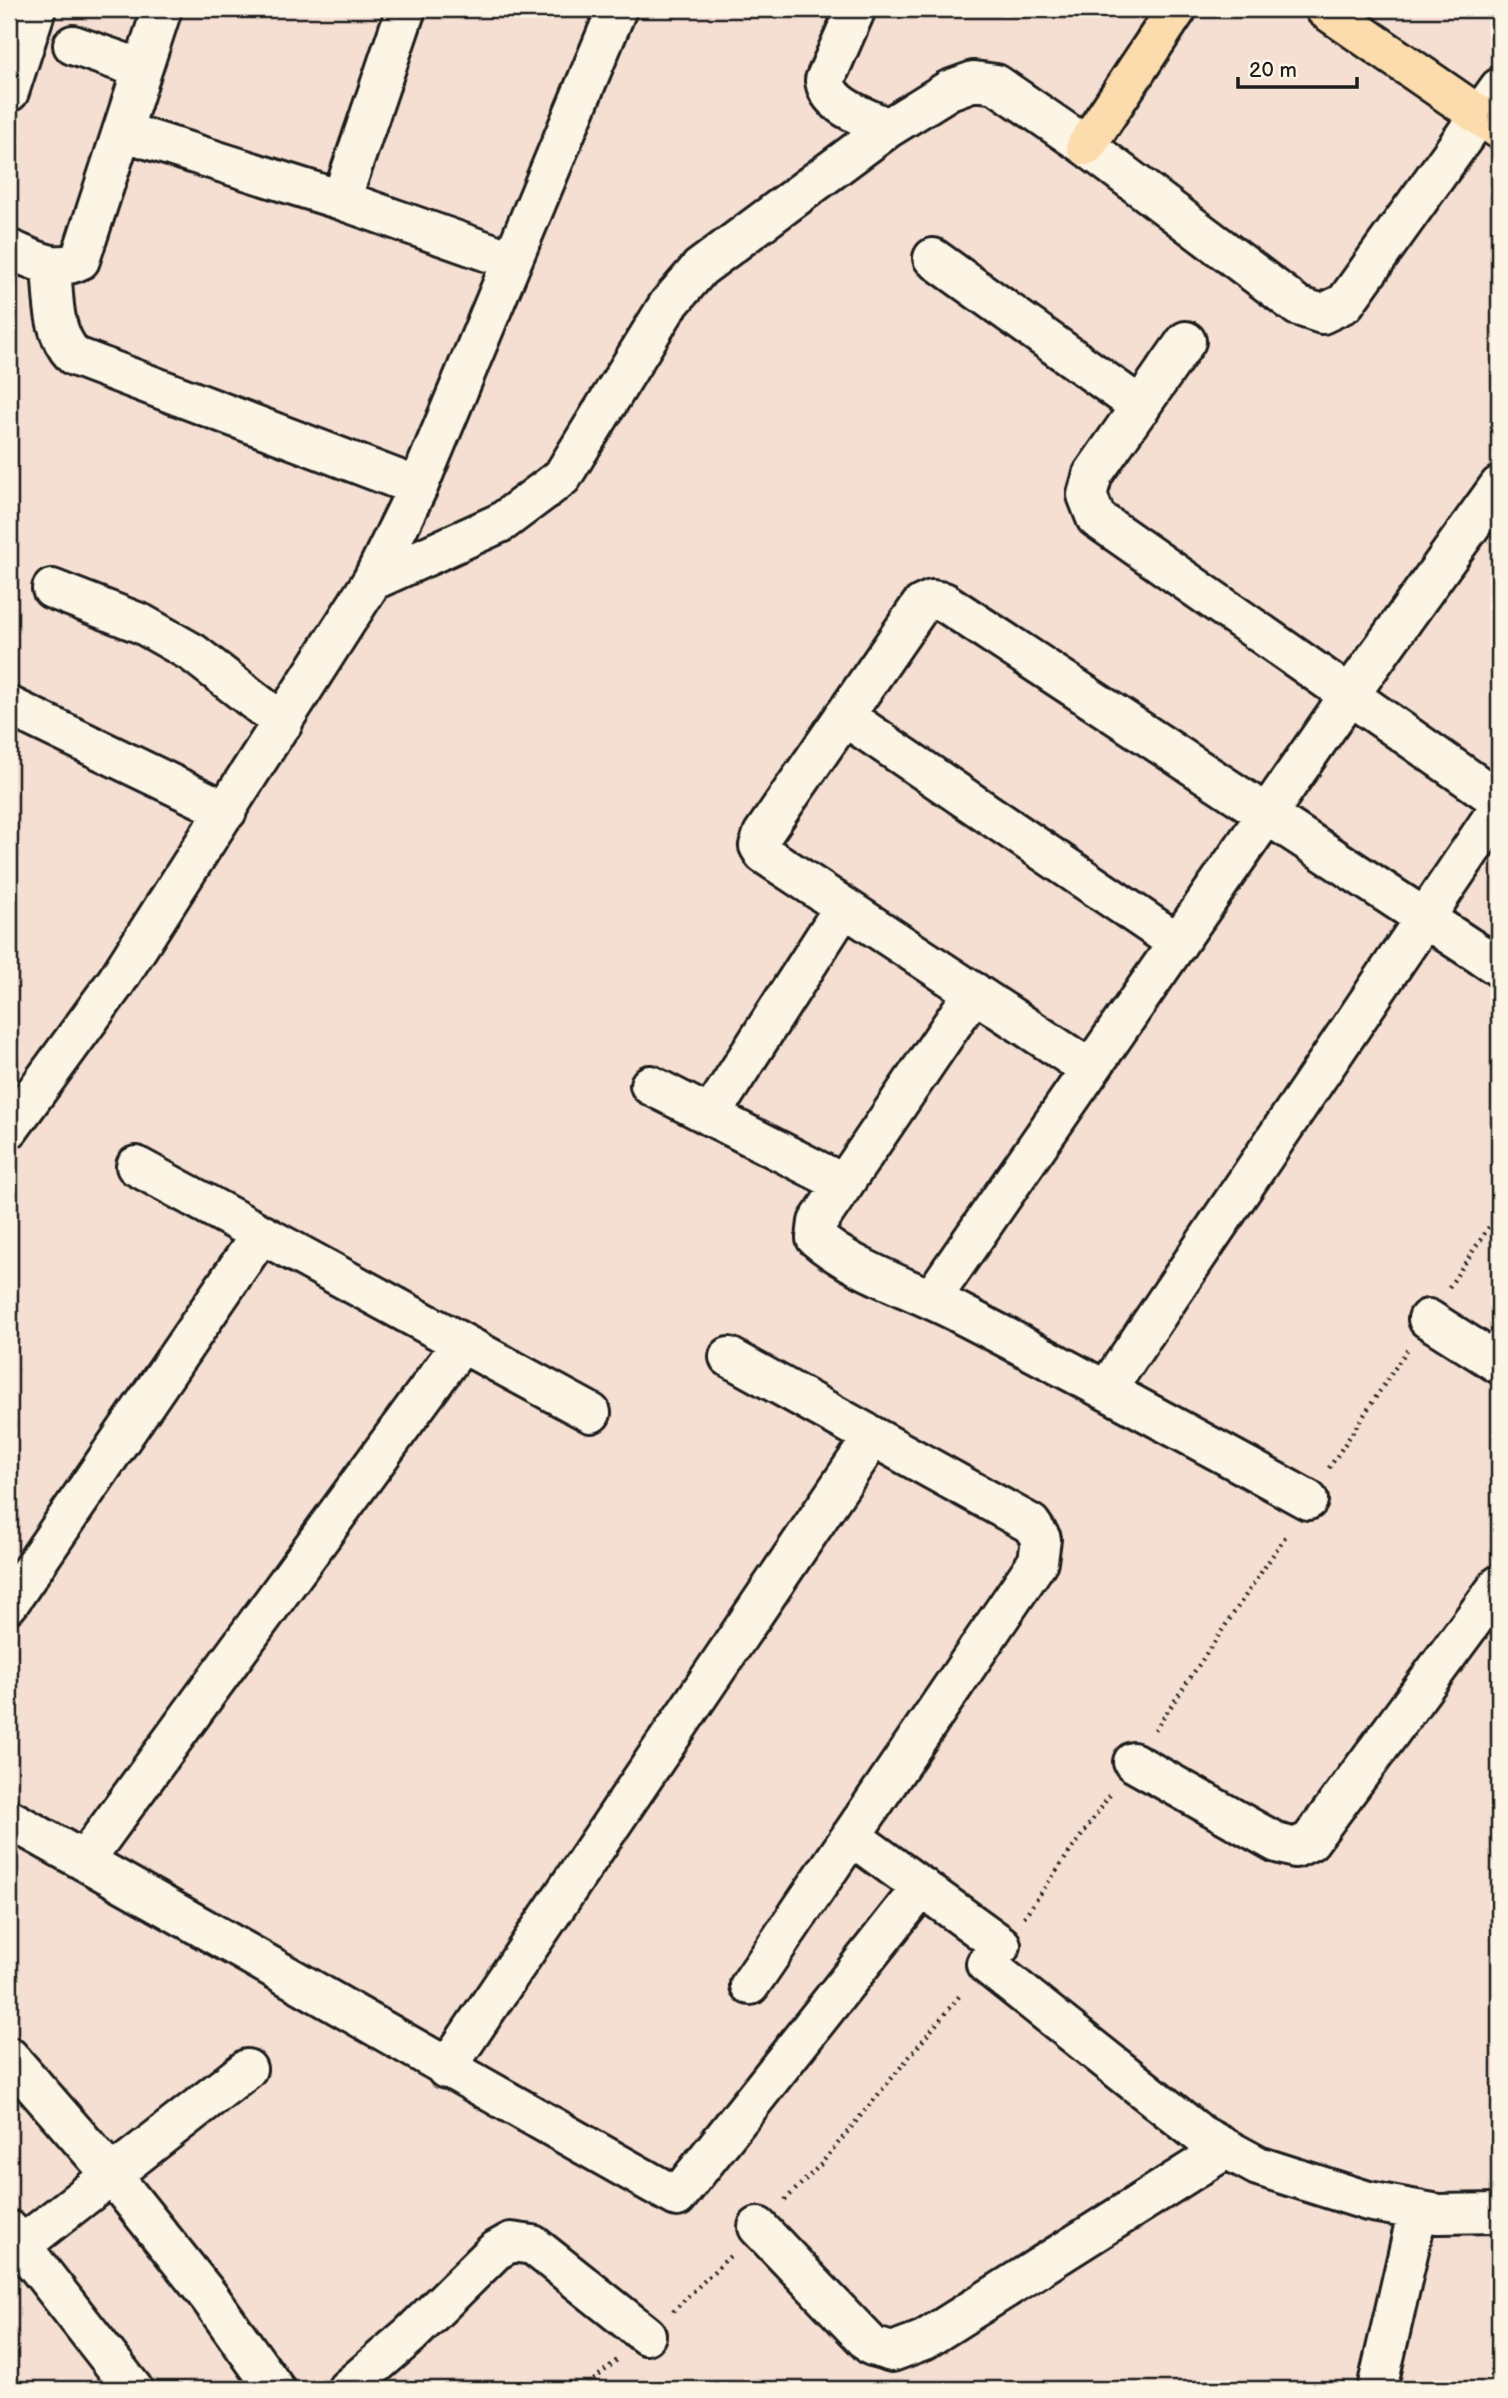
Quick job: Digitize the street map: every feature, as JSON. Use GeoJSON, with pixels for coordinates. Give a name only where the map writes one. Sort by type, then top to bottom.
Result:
{"type":"FeatureCollection","features":[{"type":"Feature","properties":{"kind":"main road"},"geometry":{"type":"LineString","coordinates":[[1086,146],[1177,9]]}},
{"type":"Feature","properties":{"kind":"main road"},"geometry":{"type":"LineString","coordinates":[[1325,9],[1493,111]]}},
{"type":"Feature","properties":{"kind":"street"},"geometry":{"type":"LineString","coordinates":[[9,92],[36,9]]}},
{"type":"Feature","properties":{"kind":"street"},"geometry":{"type":"LineString","coordinates":[[9,249],[51,266],[67,267],[80,260],[162,9]]}},
{"type":"Feature","properties":{"kind":"street"},"geometry":{"type":"LineString","coordinates":[[341,201],[406,9]]}},
{"type":"Feature","properties":{"kind":"street"},"geometry":{"type":"LineString","coordinates":[[9,1129],[117,982],[372,581],[418,487],[617,9]]}},
{"type":"Feature","properties":{"kind":"street"},"geometry":{"type":"LineString","coordinates":[[856,9],[825,80],[827,90],[835,101],[888,128]]}},
{"type":"Feature","properties":{"kind":"street"},"geometry":{"type":"LineString","coordinates":[[73,45],[142,69]]}},
{"type":"Feature","properties":{"kind":"street"},"geometry":{"type":"LineString","coordinates":[[372,581],[502,522],[562,477],[668,305],[700,268],[888,128],[948,90],[974,81],[996,84],[1086,146],[1298,306],[1322,314],[1345,303],[1493,111]]}},
{"type":"Feature","properties":{"kind":"street"},"geometry":{"type":"LineString","coordinates":[[122,131],[341,201],[512,260]]}},
{"type":"Feature","properties":{"kind":"street"},"geometry":{"type":"LineString","coordinates":[[933,258],[1141,407]]}},
{"type":"Feature","properties":{"kind":"street"},"geometry":{"type":"LineString","coordinates":[[51,266],[57,327],[62,344],[74,356],[418,487]]}},
{"type":"Feature","properties":{"kind":"street"},"geometry":{"type":"LineString","coordinates":[[1186,341],[1093,474],[1087,495],[1096,518],[1348,697],[1499,800]]}},
{"type":"Feature","properties":{"kind":"street"},"geometry":{"type":"LineString","coordinates":[[932,1298],[1348,697],[1499,486]]}},
{"type":"Feature","properties":{"kind":"street"},"geometry":{"type":"LineString","coordinates":[[52,589],[142,624],[193,653],[283,723]]}},
{"type":"Feature","properties":{"kind":"street"},"geometry":{"type":"LineString","coordinates":[[1090,1069],[764,854],[759,846],[763,834],[920,604],[932,600],[944,602],[1499,967]]}},
{"type":"Feature","properties":{"kind":"street"},"geometry":{"type":"LineString","coordinates":[[9,706],[227,811]]}},
{"type":"Feature","properties":{"kind":"street"},"geometry":{"type":"LineString","coordinates":[[844,716],[1178,943]]}},
{"type":"Feature","properties":{"kind":"street"},"geometry":{"type":"LineString","coordinates":[[1107,1390],[1499,808]]}},
{"type":"Feature","properties":{"kind":"street"},"geometry":{"type":"LineString","coordinates":[[710,1116],[844,906]]}},
{"type":"Feature","properties":{"kind":"street"},"geometry":{"type":"LineString","coordinates":[[974,992],[818,1222],[816,1238],[831,1251],[932,1298],[1308,1500]]}},
{"type":"Feature","properties":{"kind":"street"},"geometry":{"type":"LineString","coordinates":[[650,1085],[844,1184]]}},
{"type":"Feature","properties":{"kind":"street"},"geometry":{"type":"LineString","coordinates":[[136,1166],[591,1413]]}},
{"type":"Feature","properties":{"kind":"street"},"geometry":{"type":"LineString","coordinates":[[9,1603],[261,1234]]}},
{"type":"Feature","properties":{"kind":"street"},"geometry":{"type":"LineString","coordinates":[[1428,1318],[1499,1364]]}},
{"type":"Feature","properties":{"kind":"street"},"geometry":{"type":"LineString","coordinates":[[84,1861],[462,1343]]}},
{"type":"Feature","properties":{"kind":"street"},"geometry":{"type":"LineString","coordinates":[[729,1357],[1031,1524],[1041,1539],[1038,1561],[750,1985]]}},
{"type":"Feature","properties":{"kind":"street"},"geometry":{"type":"LineString","coordinates":[[446,2069],[873,1437]]}},
{"type":"Feature","properties":{"kind":"street"},"geometry":{"type":"LineString","coordinates":[[1133,1762],[1277,1843],[1295,1848],[1310,1842],[1499,1585]]}},
{"type":"Feature","properties":{"kind":"street"},"geometry":{"type":"LineString","coordinates":[[9,1819],[217,1934],[446,2069],[677,2197],[922,1887]]}},
{"type":"Feature","properties":{"kind":"street"},"geometry":{"type":"LineString","coordinates":[[851,1836],[922,1887],[993,1954],[1201,2135],[1270,2170],[1368,2201],[1438,2214],[1499,2213]]}},
{"type":"Feature","properties":{"kind":"street"},"geometry":{"type":"LineString","coordinates":[[9,2057],[111,2174],[210,2298],[275,2389]]}},
{"type":"Feature","properties":{"kind":"street"},"geometry":{"type":"LineString","coordinates":[[133,2389],[13,2244],[111,2174],[247,2069]]}},
{"type":"Feature","properties":{"kind":"street"},"geometry":{"type":"LineString","coordinates":[[758,2227],[872,2347],[892,2352],[924,2340],[1226,2149]]}},
{"type":"Feature","properties":{"kind":"street"},"geometry":{"type":"LineString","coordinates":[[1377,2389],[1418,2210]]}},
{"type":"Feature","properties":{"kind":"street"},"geometry":{"type":"LineString","coordinates":[[347,2389],[410,2335],[495,2251],[511,2242],[533,2245],[646,2335]]}},
{"type":"Feature","properties":{"kind":"path"},"geometry":{"type":"LineString","coordinates":[[583,2389],[646,2335],[821,2164],[1039,1899],[1274,1555],[1499,1212]]}}]}
